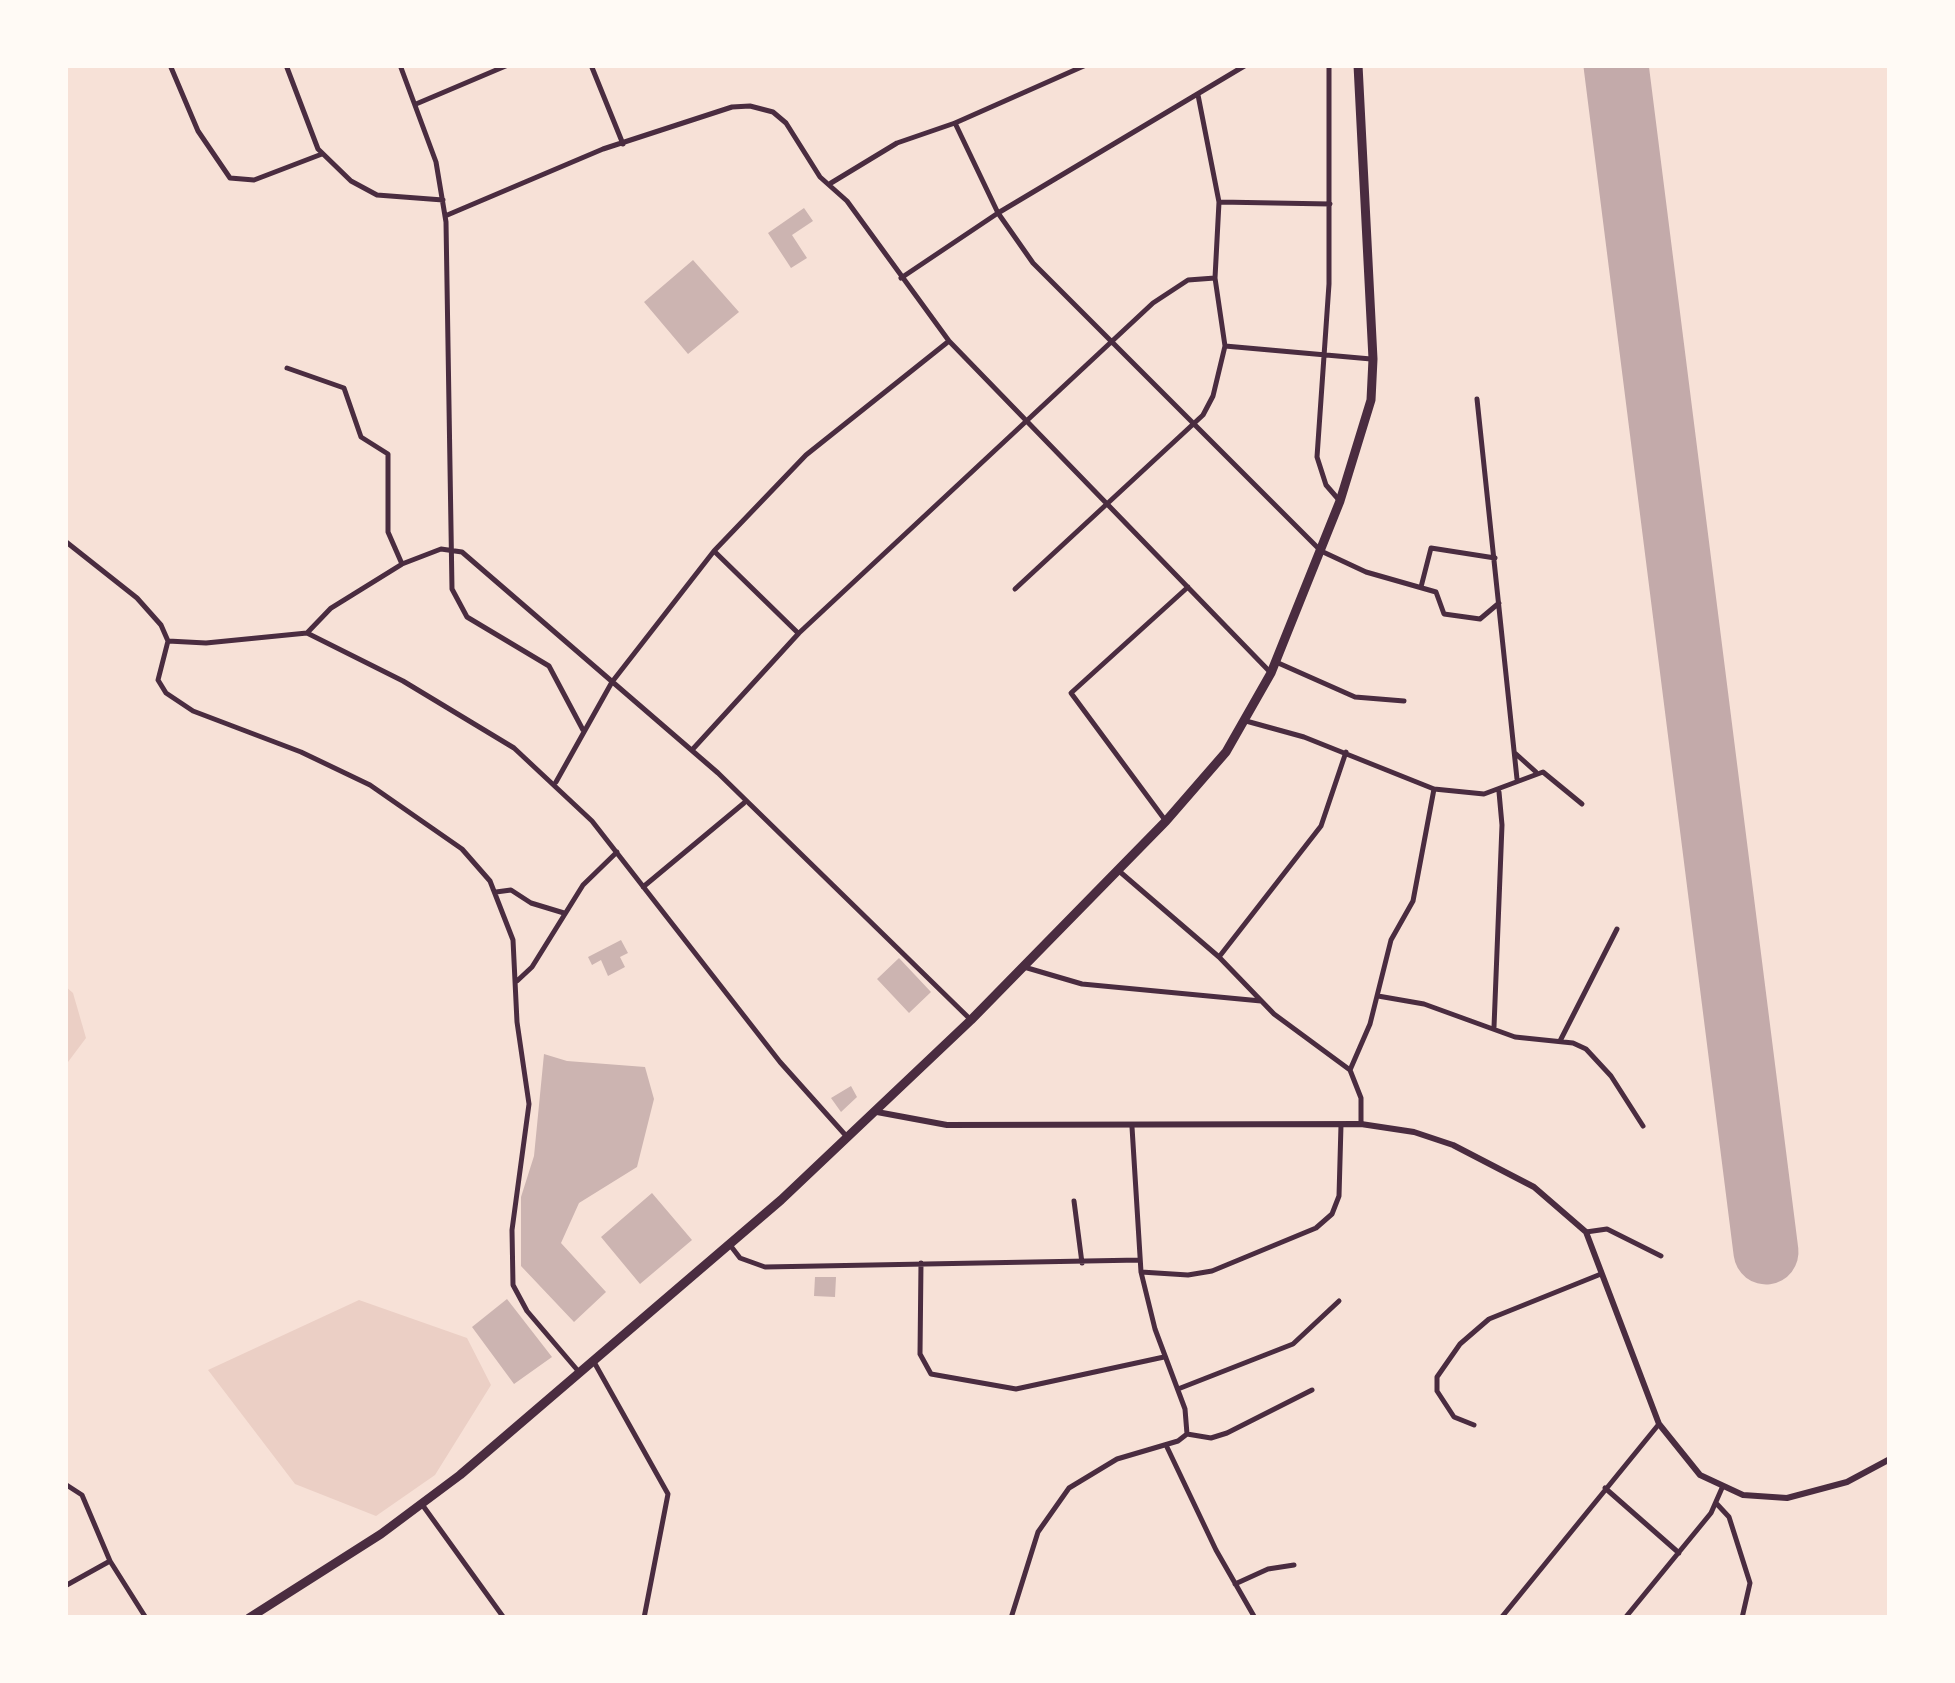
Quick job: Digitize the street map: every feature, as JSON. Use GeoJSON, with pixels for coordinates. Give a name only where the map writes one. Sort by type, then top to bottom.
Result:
{"type":"FeatureCollection","features":[{"type":"Feature","properties":{"kind":"highway"},"geometry":{"type":"LineString","coordinates":[[251,1618],[422,1503],[594,1362],[849,1139],[1024,967],[1166,821],[1226,752],[1276,662],[1340,501],[1371,400],[1374,359],[1358,65]]}},
{"type":"Feature","properties":{"kind":"street"},"geometry":{"type":"LineString","coordinates":[[170,65],[184,104],[230,178],[254,180],[322,154]]}},
{"type":"Feature","properties":{"kind":"street"},"geometry":{"type":"LineString","coordinates":[[286,65],[322,154],[367,191],[442,200]]}},
{"type":"Feature","properties":{"kind":"street"},"geometry":{"type":"LineString","coordinates":[[400,65],[436,162],[445,216],[450,578],[462,610],[505,642],[548,666],[582,730]]}},
{"type":"Feature","properties":{"kind":"street"},"geometry":{"type":"LineString","coordinates":[[416,104],[508,65]]}},
{"type":"Feature","properties":{"kind":"street"},"geometry":{"type":"LineString","coordinates":[[591,65],[624,144]]}},
{"type":"Feature","properties":{"kind":"street"},"geometry":{"type":"LineString","coordinates":[[830,183],[867,158],[1086,65]]}},
{"type":"Feature","properties":{"kind":"street"},"geometry":{"type":"LineString","coordinates":[[900,278],[998,213],[1246,65]]}},
{"type":"Feature","properties":{"kind":"street"},"geometry":{"type":"LineString","coordinates":[[1329,65],[1330,204],[1317,456],[1326,485],[1340,501]]}},
{"type":"Feature","properties":{"kind":"street"},"geometry":{"type":"LineString","coordinates":[[1014,590],[1192,425],[1213,396],[1225,346],[1215,278],[1218,202],[1198,94]]}},
{"type":"Feature","properties":{"kind":"street"},"geometry":{"type":"LineString","coordinates":[[445,216],[572,161],[732,108],[764,108],[786,124],[813,168],[830,183],[949,341],[1271,673]]}},
{"type":"Feature","properties":{"kind":"street"},"geometry":{"type":"LineString","coordinates":[[955,123],[998,213],[1033,263],[1321,551],[1351,567],[1436,592],[1441,611],[1456,616],[1484,618],[1499,603]]}},
{"type":"Feature","properties":{"kind":"street"},"geometry":{"type":"LineString","coordinates":[[1218,202],[1330,204]]}},
{"type":"Feature","properties":{"kind":"street"},"geometry":{"type":"LineString","coordinates":[[692,750],[798,634],[1171,288],[1188,280],[1215,278]]}},
{"type":"Feature","properties":{"kind":"street"},"geometry":{"type":"LineString","coordinates":[[556,783],[612,682],[714,552],[806,455],[949,341]]}},
{"type":"Feature","properties":{"kind":"street"},"geometry":{"type":"LineString","coordinates":[[1225,346],[1374,359]]}},
{"type":"Feature","properties":{"kind":"street"},"geometry":{"type":"LineString","coordinates":[[287,368],[344,388],[361,437],[388,453],[388,532],[402,564]]}},
{"type":"Feature","properties":{"kind":"street"},"geometry":{"type":"LineString","coordinates":[[1477,399],[1517,780]]}},
{"type":"Feature","properties":{"kind":"street"},"geometry":{"type":"LineString","coordinates":[[65,541],[137,598],[168,641]]}},
{"type":"Feature","properties":{"kind":"street"},"geometry":{"type":"LineString","coordinates":[[307,634],[331,608],[402,564],[449,547],[473,560],[692,750],[971,1020]]}},
{"type":"Feature","properties":{"kind":"street"},"geometry":{"type":"LineString","coordinates":[[1421,588],[1425,559],[1434,547],[1496,558]]}},
{"type":"Feature","properties":{"kind":"street"},"geometry":{"type":"LineString","coordinates":[[714,552],[798,634]]}},
{"type":"Feature","properties":{"kind":"street"},"geometry":{"type":"LineString","coordinates":[[1166,821],[1070,693],[1188,587]]}},
{"type":"Feature","properties":{"kind":"street"},"geometry":{"type":"LineString","coordinates":[[168,641],[206,643],[307,634],[477,722],[556,783],[616,852],[780,1062],[849,1139]]}},
{"type":"Feature","properties":{"kind":"street"},"geometry":{"type":"LineString","coordinates":[[168,641],[158,674],[166,694],[193,711],[300,752],[370,785],[462,849],[496,892],[509,925],[529,1117],[516,1195],[514,1285],[528,1311],[580,1373]]}},
{"type":"Feature","properties":{"kind":"street"},"geometry":{"type":"LineString","coordinates":[[1276,662],[1356,696],[1404,701]]}},
{"type":"Feature","properties":{"kind":"street"},"geometry":{"type":"LineString","coordinates":[[1246,721],[1346,752],[1434,789],[1499,792],[1536,772]]}},
{"type":"Feature","properties":{"kind":"street"},"geometry":{"type":"LineString","coordinates":[[1219,956],[1321,826],[1346,752]]}},
{"type":"Feature","properties":{"kind":"street"},"geometry":{"type":"LineString","coordinates":[[1516,754],[1536,772],[1552,776],[1582,804]]}},
{"type":"Feature","properties":{"kind":"street"},"geometry":{"type":"LineString","coordinates":[[1350,1070],[1378,996],[1392,940],[1413,901],[1434,789]]}},
{"type":"Feature","properties":{"kind":"street"},"geometry":{"type":"LineString","coordinates":[[1494,1027],[1502,825],[1499,792]]}},
{"type":"Feature","properties":{"kind":"street"},"geometry":{"type":"LineString","coordinates":[[643,887],[745,802]]}},
{"type":"Feature","properties":{"kind":"street"},"geometry":{"type":"LineString","coordinates":[[517,981],[532,967],[583,885],[616,852]]}},
{"type":"Feature","properties":{"kind":"street"},"geometry":{"type":"LineString","coordinates":[[1118,870],[1219,956],[1261,1001],[1350,1070],[1361,1098],[1361,1124]]}},
{"type":"Feature","properties":{"kind":"street"},"geometry":{"type":"LineString","coordinates":[[496,892],[511,890],[531,904],[564,913]]}},
{"type":"Feature","properties":{"kind":"street"},"geometry":{"type":"LineString","coordinates":[[1560,1041],[1618,929]]}},
{"type":"Feature","properties":{"kind":"street"},"geometry":{"type":"LineString","coordinates":[[1024,967],[1082,984],[1261,1001]]}},
{"type":"Feature","properties":{"kind":"street"},"geometry":{"type":"LineString","coordinates":[[1378,996],[1409,1000],[1527,1040],[1573,1043],[1597,1058],[1643,1126]]}},
{"type":"Feature","properties":{"kind":"street"},"geometry":{"type":"LineString","coordinates":[[877,1112],[947,1124],[1361,1124],[1414,1132],[1483,1158],[1534,1186],[1586,1232],[1659,1424],[1680,1455],[1722,1488],[1762,1499],[1787,1498],[1846,1482],[1890,1459]]}},
{"type":"Feature","properties":{"kind":"street"},"geometry":{"type":"LineString","coordinates":[[1141,1272],[1188,1275],[1212,1270],[1316,1228],[1332,1214],[1339,1196],[1341,1124]]}},
{"type":"Feature","properties":{"kind":"street"},"geometry":{"type":"LineString","coordinates":[[1132,1127],[1141,1272],[1164,1356],[1178,1389],[1187,1434]]}},
{"type":"Feature","properties":{"kind":"street"},"geometry":{"type":"LineString","coordinates":[[1074,1201],[1082,1263]]}},
{"type":"Feature","properties":{"kind":"street"},"geometry":{"type":"LineString","coordinates":[[1586,1232],[1607,1228],[1661,1256]]}},
{"type":"Feature","properties":{"kind":"street"},"geometry":{"type":"LineString","coordinates":[[730,1244],[740,1258],[765,1267],[1140,1260]]}},
{"type":"Feature","properties":{"kind":"street"},"geometry":{"type":"LineString","coordinates":[[921,1263],[920,1354],[931,1374],[1016,1389],[1164,1356]]}},
{"type":"Feature","properties":{"kind":"street"},"geometry":{"type":"LineString","coordinates":[[1474,1426],[1454,1417],[1436,1391],[1437,1377],[1460,1344],[1489,1319],[1604,1273]]}},
{"type":"Feature","properties":{"kind":"street"},"geometry":{"type":"LineString","coordinates":[[1178,1389],[1293,1344],[1339,1301]]}},
{"type":"Feature","properties":{"kind":"street"},"geometry":{"type":"LineString","coordinates":[[594,1362],[668,1494],[644,1618]]}},
{"type":"Feature","properties":{"kind":"street"},"geometry":{"type":"LineString","coordinates":[[1011,1618],[1038,1532],[1069,1488],[1117,1459],[1166,1445],[1187,1434],[1211,1438],[1312,1390]]}},
{"type":"Feature","properties":{"kind":"street"},"geometry":{"type":"LineString","coordinates":[[1501,1618],[1659,1424]]}},
{"type":"Feature","properties":{"kind":"street"},"geometry":{"type":"LineString","coordinates":[[1166,1445],[1255,1618]]}},
{"type":"Feature","properties":{"kind":"street"},"geometry":{"type":"LineString","coordinates":[[65,1484],[82,1495],[110,1561],[146,1618]]}},
{"type":"Feature","properties":{"kind":"street"},"geometry":{"type":"LineString","coordinates":[[1605,1488],[1680,1553]]}},
{"type":"Feature","properties":{"kind":"street"},"geometry":{"type":"LineString","coordinates":[[1624,1618],[1680,1553],[1716,1503],[1722,1488]]}},
{"type":"Feature","properties":{"kind":"street"},"geometry":{"type":"LineString","coordinates":[[422,1503],[504,1618]]}},
{"type":"Feature","properties":{"kind":"street"},"geometry":{"type":"LineString","coordinates":[[1716,1503],[1729,1516],[1750,1583],[1742,1618]]}},
{"type":"Feature","properties":{"kind":"street"},"geometry":{"type":"LineString","coordinates":[[65,1586],[110,1561]]}},
{"type":"Feature","properties":{"kind":"street"},"geometry":{"type":"LineString","coordinates":[[1235,1584],[1268,1569],[1294,1565]]}},
{"type":"Feature","properties":{"kind":"shaded area"},"geometry":{"type":"Polygon","coordinates":[[[65,986],[73,993],[86,1038],[65,1066],[65,986]]]}},
{"type":"Feature","properties":{"kind":"shaded area"},"geometry":{"type":"Polygon","coordinates":[[[359,1300],[467,1338],[491,1385],[435,1475],[376,1516],[295,1484],[208,1370],[359,1300]]]}},
{"type":"Feature","properties":{"kind":"building"},"geometry":{"type":"Polygon","coordinates":[[[804,208],[813,221],[792,235],[807,258],[791,268],[768,233],[804,208]]]}},
{"type":"Feature","properties":{"kind":"building"},"geometry":{"type":"Polygon","coordinates":[[[693,260],[739,312],[688,354],[644,302],[693,260]]]}},
{"type":"Feature","properties":{"kind":"building"},"geometry":{"type":"Polygon","coordinates":[[[621,940],[628,953],[620,957],[625,967],[608,976],[601,960],[592,965],[588,957],[621,940]]]}},
{"type":"Feature","properties":{"kind":"building"},"geometry":{"type":"Polygon","coordinates":[[[899,958],[931,992],[909,1013],[877,979],[899,958]]]}},
{"type":"Feature","properties":{"kind":"building"},"geometry":{"type":"Polygon","coordinates":[[[544,1054],[567,1061],[645,1067],[654,1099],[637,1167],[579,1203],[561,1243],[606,1292],[574,1322],[521,1266],[521,1197],[534,1156],[544,1054]]]}},
{"type":"Feature","properties":{"kind":"building"},"geometry":{"type":"Polygon","coordinates":[[[851,1086],[857,1097],[841,1112],[831,1098],[851,1086]]]}},
{"type":"Feature","properties":{"kind":"building"},"geometry":{"type":"Polygon","coordinates":[[[652,1193],[692,1240],[640,1284],[601,1237],[652,1193]]]}},
{"type":"Feature","properties":{"kind":"building"},"geometry":{"type":"Polygon","coordinates":[[[815,1277],[836,1277],[835,1297],[814,1296],[815,1277]]]}},
{"type":"Feature","properties":{"kind":"building"},"geometry":{"type":"Polygon","coordinates":[[[507,1299],[552,1357],[514,1384],[472,1327],[507,1299]]]}},
{"type":"Feature","properties":{"kind":"runway"},"geometry":{"type":"LineString","coordinates":[[1616,65],[1766,1252]]}}]}
